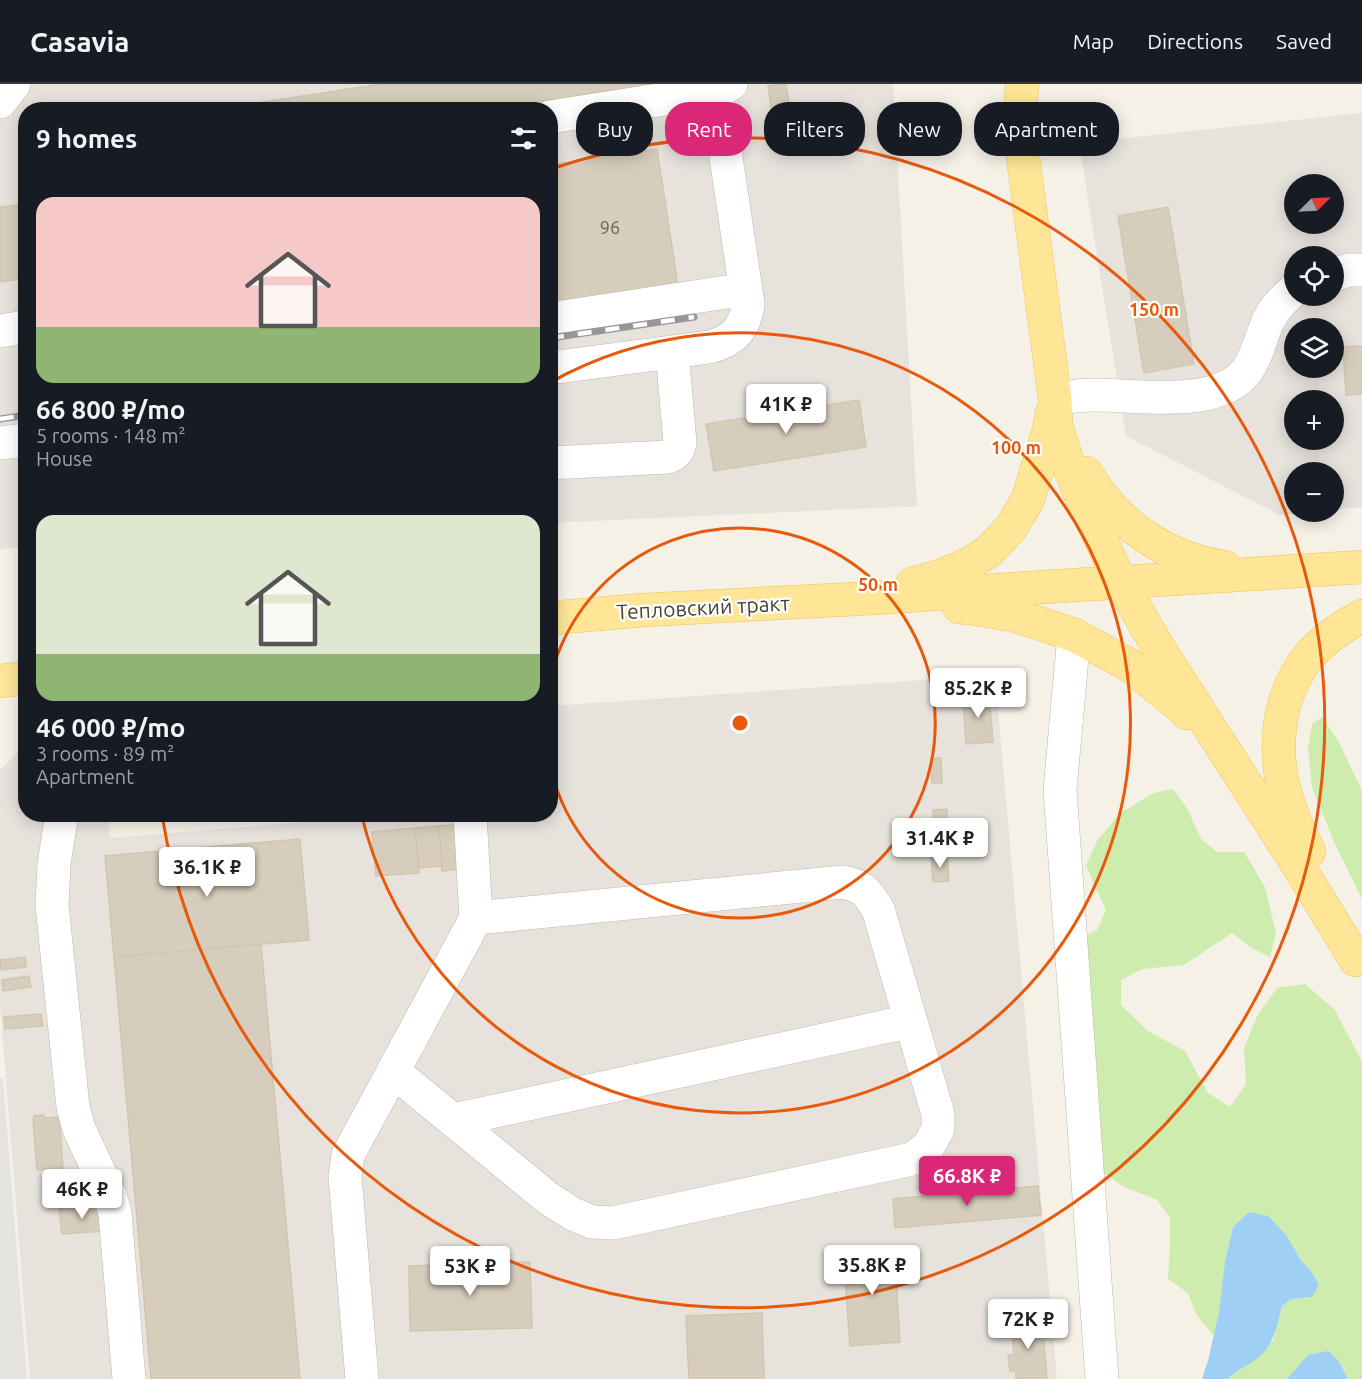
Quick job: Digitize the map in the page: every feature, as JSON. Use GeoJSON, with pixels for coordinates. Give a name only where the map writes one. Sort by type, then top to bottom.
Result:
{"type":"FeatureCollection","features":[{"type":"Feature","properties":{"kind":"main road"},"geometry":{"type":"LineString","coordinates":[[1013,84],[1016,102]]}},
{"type":"Feature","properties":{"kind":"main road"},"geometry":{"type":"LineString","coordinates":[[1021,102],[1022,84]]}},
{"type":"Feature","properties":{"kind":"main road"},"geometry":{"type":"LineString","coordinates":[[1023,156],[1055,399],[1056,425],[1080,496],[1121,583],[1161,652],[1291,854],[1359,966]]}},
{"type":"Feature","properties":{"kind":"main road"},"geometry":{"type":"LineString","coordinates":[[1055,399],[1091,482],[1109,507],[1140,533],[1177,554],[1222,566],[1304,571]]}},
{"type":"Feature","properties":{"kind":"main road"},"geometry":{"type":"LineString","coordinates":[[855,599],[944,575],[969,564],[989,550],[1011,528],[1028,499],[1049,430],[1055,399]]}},
{"type":"Feature","properties":{"kind":"main road"},"geometry":{"type":"LineString","coordinates":[[855,599],[1362,567]]}},
{"type":"Feature","properties":{"kind":"main road"},"geometry":{"type":"LineString","coordinates":[[855,599],[972,608],[1017,616],[1074,635],[1129,664],[1218,741]]}},
{"type":"Feature","properties":{"kind":"main road","name":"Тепловский тракт"},"geometry":{"type":"LineString","coordinates":[[558,617],[644,610],[855,599]]}},
{"type":"Feature","properties":{"kind":"main road"},"geometry":{"type":"LineString","coordinates":[[1359,966],[1288,804],[1281,775],[1278,741],[1283,708],[1294,679],[1310,655],[1328,638],[1362,616]]}},
{"type":"Feature","properties":{"kind":"main road"},"geometry":{"type":"LineString","coordinates":[[0,681],[18,679]]}},
{"type":"Feature","properties":{"kind":"lane"},"geometry":{"type":"LineString","coordinates":[[0,102],[14,84]]}},
{"type":"Feature","properties":{"kind":"lane"},"geometry":{"type":"LineString","coordinates":[[558,116],[723,87],[748,304],[747,317],[740,329],[723,343],[558,367]]}},
{"type":"Feature","properties":{"kind":"lane"},"geometry":{"type":"LineString","coordinates":[[1344,271],[1362,270]]}},
{"type":"Feature","properties":{"kind":"lane"},"geometry":{"type":"LineString","coordinates":[[558,318],[746,289]]}},
{"type":"Feature","properties":{"kind":"lane"},"geometry":{"type":"LineString","coordinates":[[1055,399],[1089,394],[1174,398],[1207,393],[1229,386],[1245,372],[1257,351],[1269,319],[1284,298]]}},
{"type":"Feature","properties":{"kind":"lane"},"geometry":{"type":"LineString","coordinates":[[0,331],[18,328]]}},
{"type":"Feature","properties":{"kind":"lane"},"geometry":{"type":"LineString","coordinates":[[558,463],[668,457],[675,454],[680,443],[672,352]]}},
{"type":"Feature","properties":{"kind":"lane"},"geometry":{"type":"LineString","coordinates":[[0,443],[18,441]]}},
{"type":"Feature","properties":{"kind":"lane"},"geometry":{"type":"LineString","coordinates":[[1074,635],[1060,790],[1102,1379]]}},
{"type":"Feature","properties":{"kind":"lane"},"geometry":{"type":"LineString","coordinates":[[61,822],[54,864],[52,905],[73,1107],[79,1130],[110,1195],[115,1213],[129,1379]]}},
{"type":"Feature","properties":{"kind":"lane"},"geometry":{"type":"LineString","coordinates":[[362,1379],[345,1176],[348,1155],[476,918],[470,822]]}},
{"type":"Feature","properties":{"kind":"lane"},"geometry":{"type":"LineString","coordinates":[[393,1071],[549,1198],[573,1215],[592,1222],[613,1223],[912,1159],[928,1148],[938,1130],[938,1114],[878,909],[857,884],[843,882],[476,918]]}},
{"type":"Feature","properties":{"kind":"lane"},"geometry":{"type":"LineString","coordinates":[[454,1120],[911,1021]]}},
{"type":"Feature","properties":{"kind":"shaded area"},"geometry":{"type":"Polygon","coordinates":[[[0,84],[893,84],[894,102],[877,102],[877,156],[897,156],[917,506],[558,523],[558,102],[18,102],[18,548],[0,549],[0,84]]]}},
{"type":"Feature","properties":{"kind":"shaded area"},"geometry":{"type":"Polygon","coordinates":[[[1362,113],[1362,507],[1344,509],[1344,462],[1284,462],[1284,515],[1280,515],[1126,436],[1081,156],[1119,156],[1119,139],[1362,113]]]}},
{"type":"Feature","properties":{"kind":"shaded area"},"geometry":{"type":"Polygon","coordinates":[[[995,675],[1057,1379],[30,1379],[0,1005],[0,770],[18,752],[18,822],[108,822],[110,838],[305,822],[558,822],[558,706],[995,675]]]}},
{"type":"Feature","properties":{"kind":"shaded area"},"geometry":{"type":"Polygon","coordinates":[[[0,1078],[3,1078],[27,1379],[0,1379],[0,1078]]]}},
{"type":"Feature","properties":{"kind":"green space"},"geometry":{"type":"Polygon","coordinates":[[[1322,717],[1339,742],[1362,791],[1362,899],[1334,842],[1312,787],[1308,747],[1312,724],[1322,717]]]}},
{"type":"Feature","properties":{"kind":"green space"},"geometry":{"type":"Polygon","coordinates":[[[1173,789],[1187,808],[1201,839],[1217,852],[1244,852],[1265,887],[1276,933],[1270,957],[1252,948],[1232,933],[1184,965],[1142,969],[1121,980],[1121,1005],[1148,1031],[1185,1051],[1208,1093],[1230,1107],[1246,1084],[1244,1048],[1258,1014],[1277,988],[1305,984],[1335,1010],[1362,1062],[1362,1379],[1348,1379],[1339,1361],[1292,1375],[1287,1379],[1228,1379],[1273,1341],[1282,1306],[1292,1299],[1312,1297],[1311,1271],[1300,1259],[1287,1236],[1268,1217],[1249,1212],[1233,1227],[1225,1261],[1214,1336],[1196,1314],[1188,1293],[1168,1279],[1170,1218],[1157,1200],[1124,1187],[1098,1169],[1078,940],[1097,930],[1106,910],[1086,866],[1097,841],[1120,813],[1154,793],[1173,789]]]}},
{"type":"Feature","properties":{"kind":"water"},"geometry":{"type":"Polygon","coordinates":[[[1249,1212],[1268,1216],[1287,1236],[1319,1285],[1312,1297],[1292,1299],[1282,1306],[1272,1340],[1259,1357],[1228,1379],[1202,1379],[1219,1312],[1225,1261],[1233,1227],[1249,1212]]]}},
{"type":"Feature","properties":{"kind":"water"},"geometry":{"type":"Polygon","coordinates":[[[1328,1351],[1339,1361],[1348,1379],[1287,1379],[1308,1355],[1328,1351]]]}},
{"type":"Feature","properties":{"kind":"building"},"geometry":{"type":"Polygon","coordinates":[[[381,84],[653,84],[536,102],[264,102],[381,84]]]}},
{"type":"Feature","properties":{"kind":"building"},"geometry":{"type":"Polygon","coordinates":[[[786,84],[789,102],[770,102],[768,86],[786,84]]]}},
{"type":"Feature","properties":{"kind":"building"},"geometry":{"type":"Polygon","coordinates":[[[657,149],[679,292],[558,310],[558,164],[610,156],[653,156],[653,150],[657,149]]]}},
{"type":"Feature","properties":{"kind":"building"},"geometry":{"type":"Polygon","coordinates":[[[18,205],[18,279],[0,282],[0,207],[18,205]]]}},
{"type":"Feature","properties":{"kind":"building"},"geometry":{"type":"Polygon","coordinates":[[[1168,207],[1194,364],[1144,373],[1118,216],[1168,207]]]}},
{"type":"Feature","properties":{"kind":"building"},"geometry":{"type":"Polygon","coordinates":[[[1362,346],[1362,394],[1346,395],[1344,347],[1362,346]]]}},
{"type":"Feature","properties":{"kind":"building"},"geometry":{"type":"Polygon","coordinates":[[[859,400],[866,447],[714,471],[706,424],[757,416],[755,408],[770,406],[771,414],[859,400]]]}},
{"type":"Feature","properties":{"kind":"building"},"geometry":{"type":"Polygon","coordinates":[[[989,693],[993,742],[966,744],[963,695],[989,693]]]}},
{"type":"Feature","properties":{"kind":"building"},"geometry":{"type":"Polygon","coordinates":[[[931,758],[941,758],[942,783],[932,783],[931,758]]]}},
{"type":"Feature","properties":{"kind":"building"},"geometry":{"type":"Polygon","coordinates":[[[947,809],[948,827],[933,827],[933,810],[947,809]]]}},
{"type":"Feature","properties":{"kind":"building"},"geometry":{"type":"Polygon","coordinates":[[[481,823],[485,867],[442,871],[439,826],[481,823]]]}},
{"type":"Feature","properties":{"kind":"building"},"geometry":{"type":"Polygon","coordinates":[[[439,826],[442,866],[419,868],[415,828],[439,826]]]}},
{"type":"Feature","properties":{"kind":"building"},"geometry":{"type":"Polygon","coordinates":[[[415,828],[419,873],[376,876],[372,832],[415,828]]]}},
{"type":"Feature","properties":{"kind":"building"},"geometry":{"type":"Polygon","coordinates":[[[300,839],[309,940],[114,957],[105,856],[300,839]]]}},
{"type":"Feature","properties":{"kind":"building"},"geometry":{"type":"Polygon","coordinates":[[[947,856],[949,881],[933,882],[931,857],[947,856]]]}},
{"type":"Feature","properties":{"kind":"building"},"geometry":{"type":"Polygon","coordinates":[[[261,944],[300,1379],[151,1379],[114,957],[261,944]]]}},
{"type":"Feature","properties":{"kind":"building"},"geometry":{"type":"Polygon","coordinates":[[[25,957],[26,967],[1,970],[0,960],[25,957]]]}},
{"type":"Feature","properties":{"kind":"building"},"geometry":{"type":"Polygon","coordinates":[[[29,976],[31,987],[3,991],[2,980],[29,976]]]}},
{"type":"Feature","properties":{"kind":"building"},"geometry":{"type":"Polygon","coordinates":[[[41,1014],[43,1026],[5,1029],[4,1017],[41,1014]]]}},
{"type":"Feature","properties":{"kind":"building"},"geometry":{"type":"Polygon","coordinates":[[[44,1115],[44,1118],[59,1117],[63,1168],[60,1168],[61,1172],[53,1173],[53,1168],[37,1170],[33,1119],[35,1119],[34,1116],[44,1115]]]}},
{"type":"Feature","properties":{"kind":"building"},"geometry":{"type":"Polygon","coordinates":[[[1038,1186],[1041,1215],[895,1228],[893,1199],[1038,1186]]]}},
{"type":"Feature","properties":{"kind":"building"},"geometry":{"type":"Polygon","coordinates":[[[102,1205],[104,1231],[62,1234],[59,1209],[102,1205]]]}},
{"type":"Feature","properties":{"kind":"building"},"geometry":{"type":"Polygon","coordinates":[[[894,1246],[900,1342],[850,1346],[843,1250],[894,1246]]]}},
{"type":"Feature","properties":{"kind":"building"},"geometry":{"type":"Polygon","coordinates":[[[530,1262],[532,1328],[410,1331],[409,1266],[530,1262]]]}},
{"type":"Feature","properties":{"kind":"building"},"geometry":{"type":"Polygon","coordinates":[[[762,1313],[764,1379],[689,1379],[686,1316],[762,1313]]]}},
{"type":"Feature","properties":{"kind":"building"},"geometry":{"type":"Polygon","coordinates":[[[1042,1319],[1047,1379],[1016,1379],[1016,1371],[1010,1371],[1008,1355],[1014,1355],[1011,1322],[1042,1319]]]}},
{"type":"Feature","properties":{"kind":"railway"},"geometry":{"type":"LineString","coordinates":[[558,337],[694,317]]}},
{"type":"Feature","properties":{"kind":"railway"},"geometry":{"type":"LineString","coordinates":[[0,419],[18,416]]}}]}
